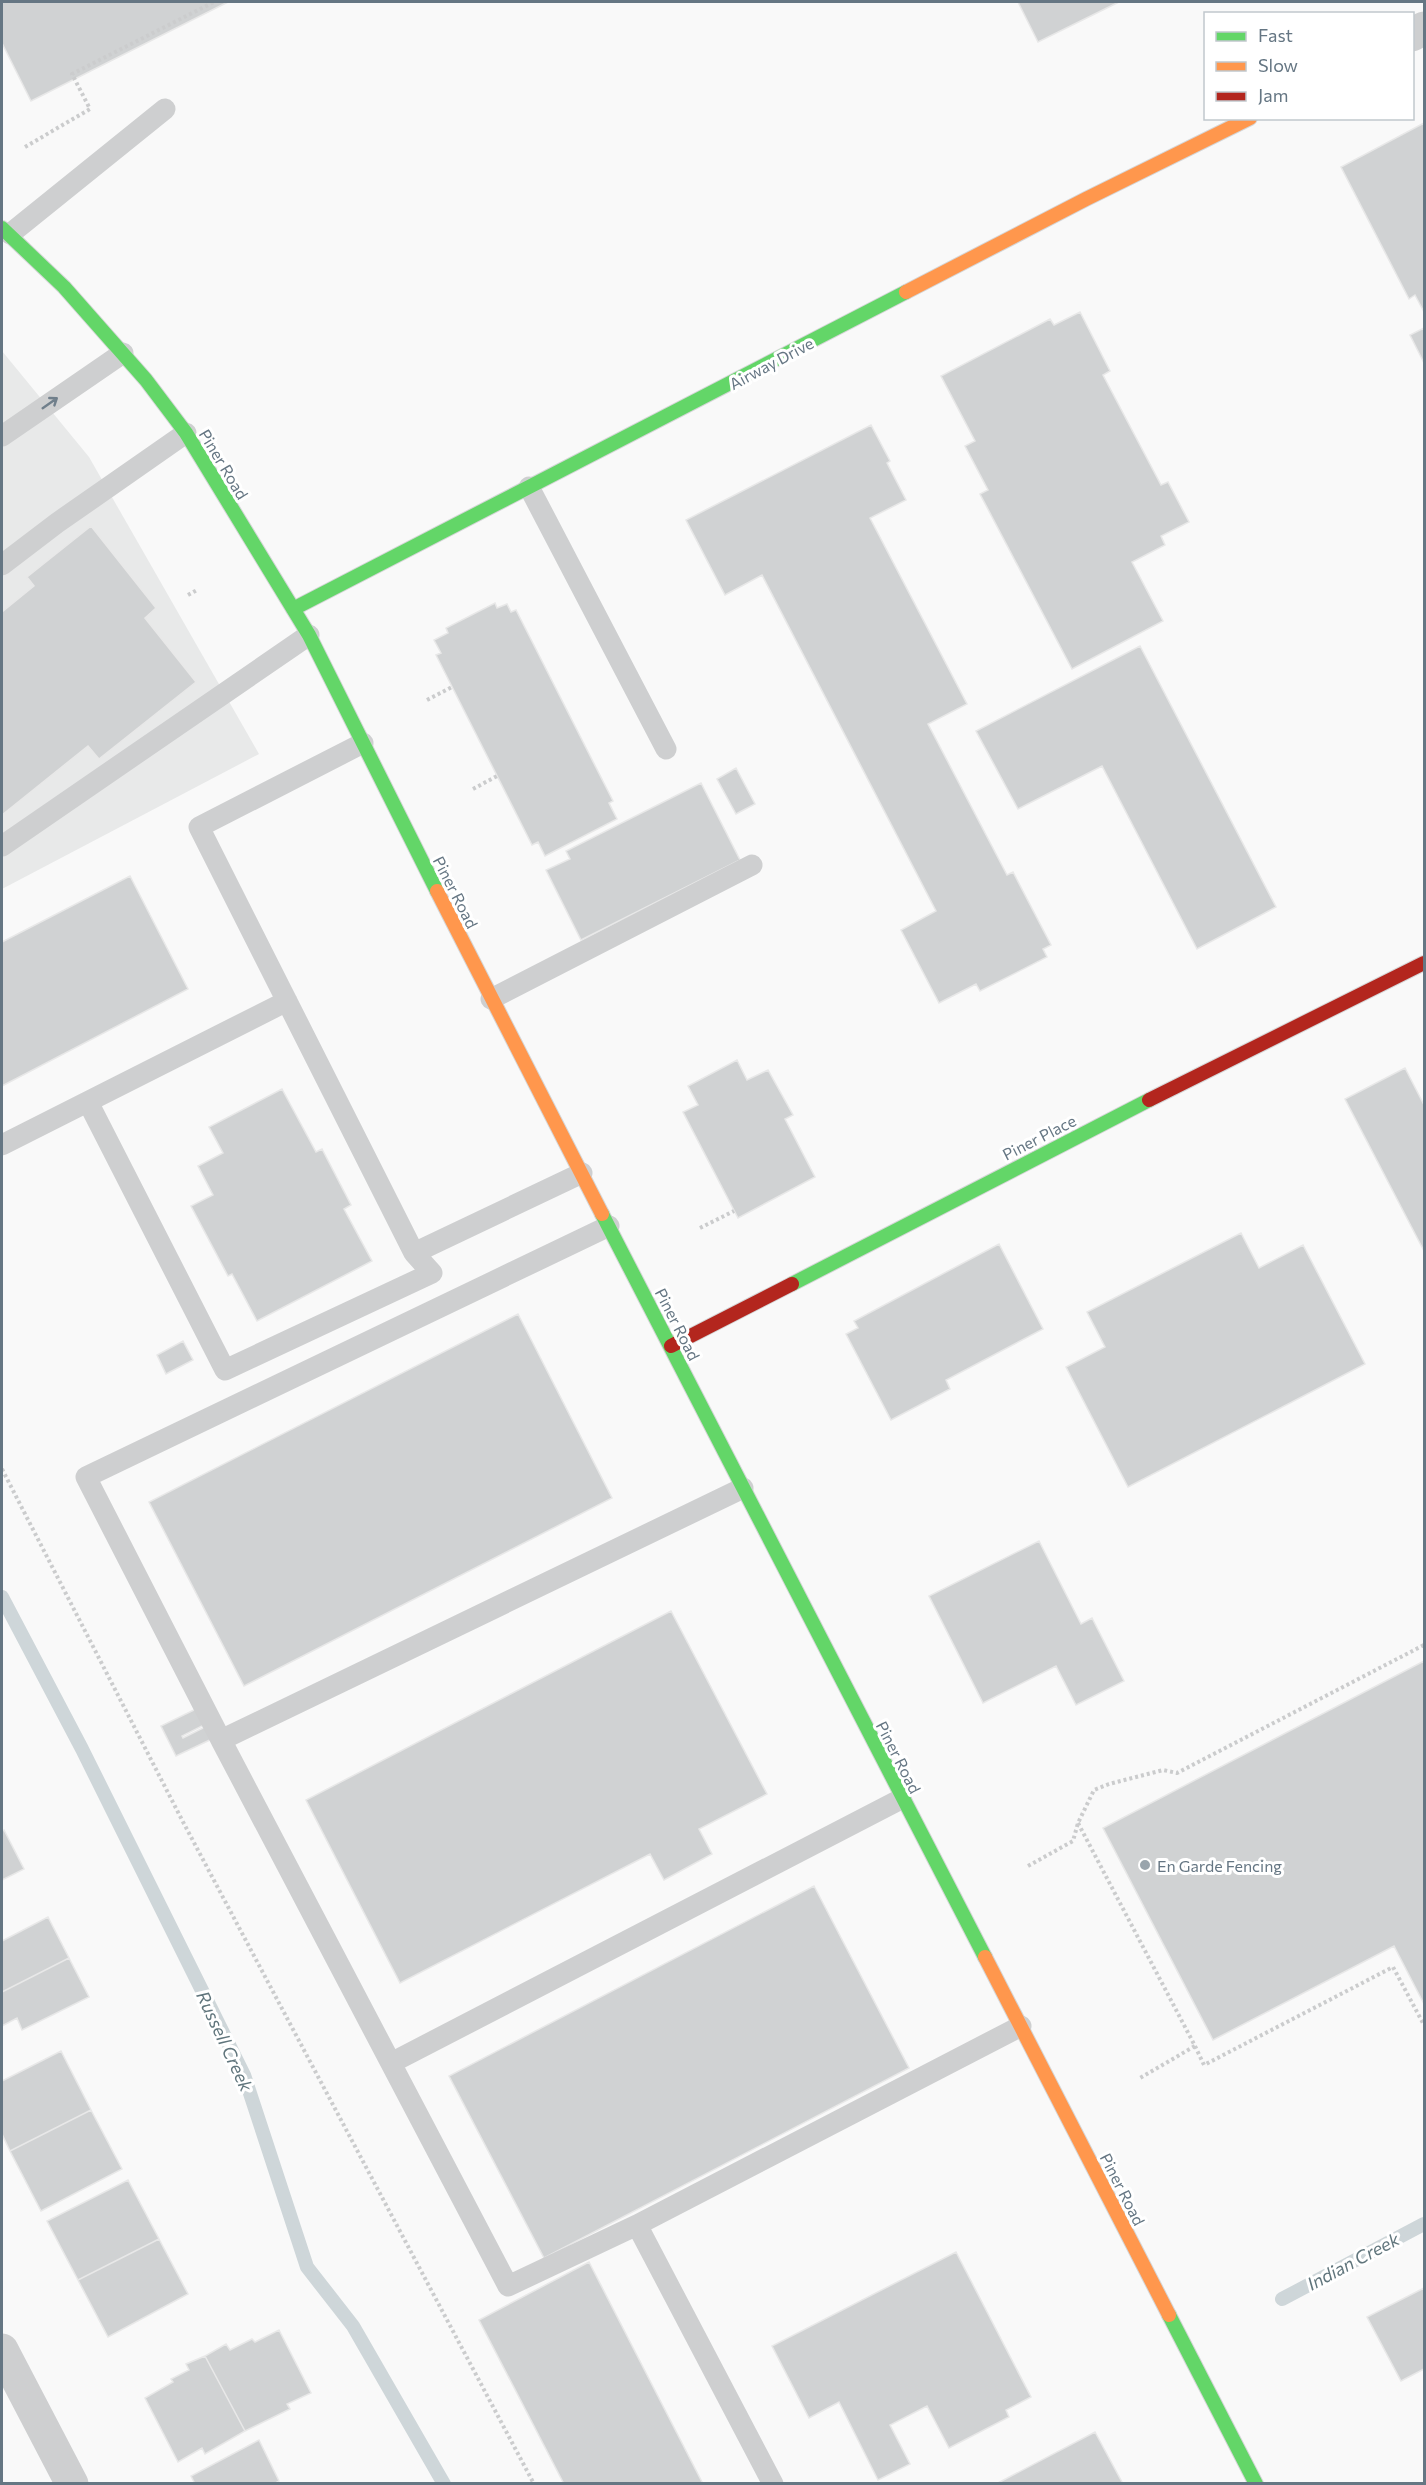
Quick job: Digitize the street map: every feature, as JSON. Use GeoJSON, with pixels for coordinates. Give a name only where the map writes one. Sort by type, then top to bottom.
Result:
{"type":"FeatureCollection","features":[{"type":"Feature","properties":{"kind":"main road","name":"Airway Drive"},"geometry":{"type":"LineString","coordinates":[[293,609],[651,426],[1086,199],[1246,120]]}},
{"type":"Feature","properties":{"kind":"main road","name":"Piner Road"},"geometry":{"type":"LineString","coordinates":[[5,231],[64,287],[123,353],[186,433],[309,634],[491,999],[671,1346],[901,1799],[1021,2026],[1256,2484]]}},
{"type":"Feature","properties":{"kind":"main road","name":"Piner Place"},"geometry":{"type":"LineString","coordinates":[[671,1346],[1219,1064],[1425,963]]}},
{"type":"Feature","properties":{"kind":"street"},"geometry":{"type":"LineString","coordinates":[[2,2350],[72,2484]]}},
{"type":"Feature","properties":{"kind":"lane"},"geometry":{"type":"LineString","coordinates":[[5,231],[165,109]]}},
{"type":"Feature","properties":{"kind":"lane"},"geometry":{"type":"LineString","coordinates":[[2,436],[123,353]]}},
{"type":"Feature","properties":{"kind":"lane"},"geometry":{"type":"LineString","coordinates":[[2,565],[57,523],[186,433]]}},
{"type":"Feature","properties":{"kind":"lane"},"geometry":{"type":"LineString","coordinates":[[529,487],[666,749]]}},
{"type":"Feature","properties":{"kind":"lane"},"geometry":{"type":"LineString","coordinates":[[2,846],[309,634]]}},
{"type":"Feature","properties":{"kind":"lane"},"geometry":{"type":"LineString","coordinates":[[88,1102],[225,1370],[432,1273],[414,1253],[199,827],[363,742]]}},
{"type":"Feature","properties":{"kind":"lane"},"geometry":{"type":"LineString","coordinates":[[491,999],[752,865]]}},
{"type":"Feature","properties":{"kind":"lane"},"geometry":{"type":"LineString","coordinates":[[2,1145],[287,1001]]}},
{"type":"Feature","properties":{"kind":"lane"},"geometry":{"type":"LineString","coordinates":[[414,1253],[582,1173]]}},
{"type":"Feature","properties":{"kind":"lane"},"geometry":{"type":"LineString","coordinates":[[609,1226],[86,1477],[221,1740],[508,2286],[637,2225],[1021,2026]]}},
{"type":"Feature","properties":{"kind":"lane"},"geometry":{"type":"LineString","coordinates":[[221,1740],[743,1488]]}},
{"type":"Feature","properties":{"kind":"lane"},"geometry":{"type":"LineString","coordinates":[[391,2063],[901,1799]]}},
{"type":"Feature","properties":{"kind":"lane"},"geometry":{"type":"LineString","coordinates":[[637,2225],[773,2484]]}},
{"type":"Feature","properties":{"kind":"path"},"geometry":{"type":"LineString","coordinates":[[25,147],[90,109],[72,74],[214,2]]}},
{"type":"Feature","properties":{"kind":"path"},"geometry":{"type":"LineString","coordinates":[[188,595],[197,590]]}},
{"type":"Feature","properties":{"kind":"path"},"geometry":{"type":"LineString","coordinates":[[427,700],[452,687]]}},
{"type":"Feature","properties":{"kind":"path"},"geometry":{"type":"LineString","coordinates":[[473,789],[497,776]]}},
{"type":"Feature","properties":{"kind":"path"},"geometry":{"type":"LineString","coordinates":[[700,1228],[734,1211]]}},
{"type":"Feature","properties":{"kind":"path"},"geometry":{"type":"LineString","coordinates":[[2,1469],[182,1820],[534,2484]]}},
{"type":"Feature","properties":{"kind":"path"},"geometry":{"type":"LineString","coordinates":[[1028,1866],[1073,1841],[1078,1823],[1094,1790],[1163,1770],[1177,1773],[1425,1646]]}},
{"type":"Feature","properties":{"kind":"path"},"geometry":{"type":"LineString","coordinates":[[1078,1823],[1204,2066],[1393,1967],[1425,2025]]}},
{"type":"Feature","properties":{"kind":"path"},"geometry":{"type":"LineString","coordinates":[[1140,2078],[1195,2046]]}},
{"type":"Feature","properties":{"kind":"shaded area"},"geometry":{"type":"Polygon","coordinates":[[[2,351],[89,457],[259,754],[2,889],[2,351]]]}},
{"type":"Feature","properties":{"kind":"building"},"geometry":{"type":"Polygon","coordinates":[[[2,2],[228,2],[31,101],[2,43],[2,2]]]}},
{"type":"Feature","properties":{"kind":"building"},"geometry":{"type":"Polygon","coordinates":[[[1018,2],[1119,2],[1038,42],[1018,2]]]}},
{"type":"Feature","properties":{"kind":"building"},"geometry":{"type":"Polygon","coordinates":[[[1424,123],[1424,312],[1415,295],[1409,299],[1341,167],[1424,123]]]}},
{"type":"Feature","properties":{"kind":"building"},"geometry":{"type":"Polygon","coordinates":[[[1080,312],[1110,371],[1103,375],[1161,485],[1168,482],[1189,522],[1161,536],[1165,545],[1132,562],[1163,621],[1072,669],[980,494],[988,490],[965,446],[975,441],[941,376],[1050,319],[1054,325],[1080,312]]]}},
{"type":"Feature","properties":{"kind":"building"},"geometry":{"type":"Polygon","coordinates":[[[1424,328],[1424,363],[1410,335],[1424,328]]]}},
{"type":"Feature","properties":{"kind":"building"},"geometry":{"type":"Polygon","coordinates":[[[871,425],[890,461],[887,463],[906,500],[870,518],[967,704],[928,724],[1007,875],[1013,872],[1051,945],[1043,949],[1047,957],[980,991],[976,984],[939,1003],[901,930],[936,911],[762,575],[725,595],[686,520],[871,425]]]}},
{"type":"Feature","properties":{"kind":"building"},"geometry":{"type":"Polygon","coordinates":[[[91,526],[156,608],[145,618],[196,682],[99,759],[88,746],[2,815],[2,612],[34,586],[27,577],[91,526]]]}},
{"type":"Feature","properties":{"kind":"building"},"geometry":{"type":"Polygon","coordinates":[[[495,603],[497,608],[507,604],[511,612],[516,610],[613,801],[609,803],[617,819],[545,856],[538,842],[532,845],[436,655],[441,653],[434,640],[448,633],[446,628],[495,603]]]}},
{"type":"Feature","properties":{"kind":"building"},"geometry":{"type":"Polygon","coordinates":[[[1140,646],[1276,907],[1197,949],[1102,766],[1018,809],[976,731],[1140,646]]]}},
{"type":"Feature","properties":{"kind":"building"},"geometry":{"type":"Polygon","coordinates":[[[736,768],[755,804],[736,814],[717,779],[736,768]]]}},
{"type":"Feature","properties":{"kind":"building"},"geometry":{"type":"Polygon","coordinates":[[[701,783],[740,860],[581,940],[546,870],[570,859],[566,851],[701,783]]]}},
{"type":"Feature","properties":{"kind":"building"},"geometry":{"type":"Polygon","coordinates":[[[130,876],[188,989],[2,1086],[2,942],[130,876]]]}},
{"type":"Feature","properties":{"kind":"building"},"geometry":{"type":"Polygon","coordinates":[[[737,1060],[747,1080],[768,1070],[793,1115],[785,1119],[815,1177],[738,1218],[683,1112],[698,1105],[688,1086],[737,1060]]]}},
{"type":"Feature","properties":{"kind":"building"},"geometry":{"type":"Polygon","coordinates":[[[1405,1068],[1424,1105],[1424,1251],[1345,1099],[1405,1068]]]}},
{"type":"Feature","properties":{"kind":"building"},"geometry":{"type":"Polygon","coordinates":[[[282,1089],[316,1152],[322,1149],[351,1205],[344,1209],[372,1261],[257,1321],[232,1274],[228,1276],[191,1206],[213,1195],[198,1166],[223,1153],[209,1127],[282,1089]]]}},
{"type":"Feature","properties":{"kind":"building"},"geometry":{"type":"Polygon","coordinates":[[[1241,1233],[1259,1268],[1303,1245],[1365,1364],[1128,1487],[1066,1367],[1105,1347],[1087,1312],[1241,1233]]]}},
{"type":"Feature","properties":{"kind":"building"},"geometry":{"type":"Polygon","coordinates":[[[999,1244],[1043,1329],[946,1380],[950,1389],[891,1420],[846,1334],[858,1328],[854,1321],[999,1244]]]}},
{"type":"Feature","properties":{"kind":"building"},"geometry":{"type":"Polygon","coordinates":[[[518,1314],[612,1498],[244,1686],[149,1502],[518,1314]]]}},
{"type":"Feature","properties":{"kind":"building"},"geometry":{"type":"Polygon","coordinates":[[[183,1341],[193,1360],[166,1374],[157,1355],[183,1341]]]}},
{"type":"Feature","properties":{"kind":"building"},"geometry":{"type":"Polygon","coordinates":[[[1039,1541],[1081,1624],[1092,1618],[1124,1681],[1076,1705],[1056,1666],[983,1703],[929,1596],[1039,1541]]]}},
{"type":"Feature","properties":{"kind":"building"},"geometry":{"type":"Polygon","coordinates":[[[671,1611],[767,1794],[699,1829],[712,1854],[664,1880],[650,1854],[400,1983],[306,1800],[671,1611]]]}},
{"type":"Feature","properties":{"kind":"building"},"geometry":{"type":"Polygon","coordinates":[[[1424,1661],[1424,2004],[1394,1946],[1213,2040],[1103,1828],[1424,1661]]]}},
{"type":"Feature","properties":{"kind":"building"},"geometry":{"type":"Polygon","coordinates":[[[200,1707],[208,1723],[182,1736],[183,1738],[209,1725],[214,1738],[176,1756],[161,1726],[200,1707]]]}},
{"type":"Feature","properties":{"kind":"building"},"geometry":{"type":"Polygon","coordinates":[[[4,1830],[24,1869],[2,1880],[2,1831],[4,1830]]]}},
{"type":"Feature","properties":{"kind":"building"},"geometry":{"type":"Polygon","coordinates":[[[814,1886],[909,2068],[544,2258],[449,2076],[814,1886]]]}},
{"type":"Feature","properties":{"kind":"building"},"geometry":{"type":"Polygon","coordinates":[[[48,1917],[69,1958],[2,1992],[2,1941],[48,1917]]]}},
{"type":"Feature","properties":{"kind":"building"},"geometry":{"type":"Polygon","coordinates":[[[69,1958],[89,1997],[22,2030],[17,2018],[2,2026],[2,1992],[69,1958]]]}},
{"type":"Feature","properties":{"kind":"building"},"geometry":{"type":"Polygon","coordinates":[[[61,2051],[91,2110],[10,2151],[2,2134],[2,2081],[61,2051]]]}},
{"type":"Feature","properties":{"kind":"building"},"geometry":{"type":"Polygon","coordinates":[[[91,2110],[122,2169],[41,2211],[10,2151],[91,2110]]]}},
{"type":"Feature","properties":{"kind":"building"},"geometry":{"type":"Polygon","coordinates":[[[128,2180],[159,2239],[78,2280],[47,2221],[128,2180]]]}},
{"type":"Feature","properties":{"kind":"building"},"geometry":{"type":"Polygon","coordinates":[[[159,2239],[188,2294],[108,2337],[78,2280],[159,2239]]]}},
{"type":"Feature","properties":{"kind":"building"},"geometry":{"type":"Polygon","coordinates":[[[956,2252],[1031,2397],[1006,2410],[1009,2417],[949,2448],[927,2406],[890,2425],[910,2464],[878,2480],[839,2402],[809,2418],[772,2346],[956,2252]]]}},
{"type":"Feature","properties":{"kind":"building"},"geometry":{"type":"Polygon","coordinates":[[[589,2262],[703,2484],[564,2484],[479,2320],[589,2262]]]}},
{"type":"Feature","properties":{"kind":"building"},"geometry":{"type":"Polygon","coordinates":[[[1424,2288],[1424,2369],[1401,2381],[1367,2317],[1424,2288]]]}},
{"type":"Feature","properties":{"kind":"building"},"geometry":{"type":"Polygon","coordinates":[[[279,2330],[311,2393],[287,2404],[290,2409],[245,2431],[205,2356],[226,2344],[230,2350],[252,2339],[255,2342],[279,2330]]]}},
{"type":"Feature","properties":{"kind":"building"},"geometry":{"type":"Polygon","coordinates":[[[205,2356],[245,2431],[205,2454],[202,2448],[178,2462],[145,2398],[173,2382],[171,2379],[189,2370],[186,2364],[205,2356]]]}},
{"type":"Feature","properties":{"kind":"building"},"geometry":{"type":"Polygon","coordinates":[[[1095,2432],[1123,2484],[996,2484],[1095,2432]]]}},
{"type":"Feature","properties":{"kind":"building"},"geometry":{"type":"Polygon","coordinates":[[[259,2440],[279,2481],[274,2484],[195,2484],[191,2476],[259,2440]]]}},
{"type":"Feature","properties":{"kind":"waterway","name":"Russell Creek"},"geometry":{"type":"LineString","coordinates":[[2,1597],[82,1749],[244,2075],[307,2267],[353,2326],[444,2484]]}},
{"type":"Feature","properties":{"kind":"waterway","name":"Indian Creek"},"geometry":{"type":"LineString","coordinates":[[1282,2299],[1424,2224]]}},
{"type":"Feature","properties":{"kind":"traffic: fast"},"geometry":{"type":"LineString","coordinates":[[2,228],[64,287],[146,380],[186,433],[309,635],[437,891]]}},
{"type":"Feature","properties":{"kind":"traffic: fast"},"geometry":{"type":"LineString","coordinates":[[293,609],[906,292]]}},
{"type":"Feature","properties":{"kind":"traffic: fast"},"geometry":{"type":"LineString","coordinates":[[792,1284],[1149,1100]]}},
{"type":"Feature","properties":{"kind":"traffic: fast"},"geometry":{"type":"LineString","coordinates":[[602,1214],[985,1957]]}},
{"type":"Feature","properties":{"kind":"traffic: fast"},"geometry":{"type":"LineString","coordinates":[[1169,2315],[1256,2484]]}},
{"type":"Feature","properties":{"kind":"traffic: slow"},"geometry":{"type":"LineString","coordinates":[[906,292],[1246,120]]}},
{"type":"Feature","properties":{"kind":"traffic: slow"},"geometry":{"type":"LineString","coordinates":[[437,891],[602,1214]]}},
{"type":"Feature","properties":{"kind":"traffic: slow"},"geometry":{"type":"LineString","coordinates":[[985,1957],[1169,2315]]}},
{"type":"Feature","properties":{"kind":"traffic: jam"},"geometry":{"type":"LineString","coordinates":[[1149,1100],[1424,963]]}},
{"type":"Feature","properties":{"kind":"traffic: jam"},"geometry":{"type":"LineString","coordinates":[[671,1346],[792,1284]]}},
{"type":"Feature","properties":{"kind":"place","name":"En Garde Fencing"},"geometry":{"type":"Point","coordinates":[1145,1865]}}]}
